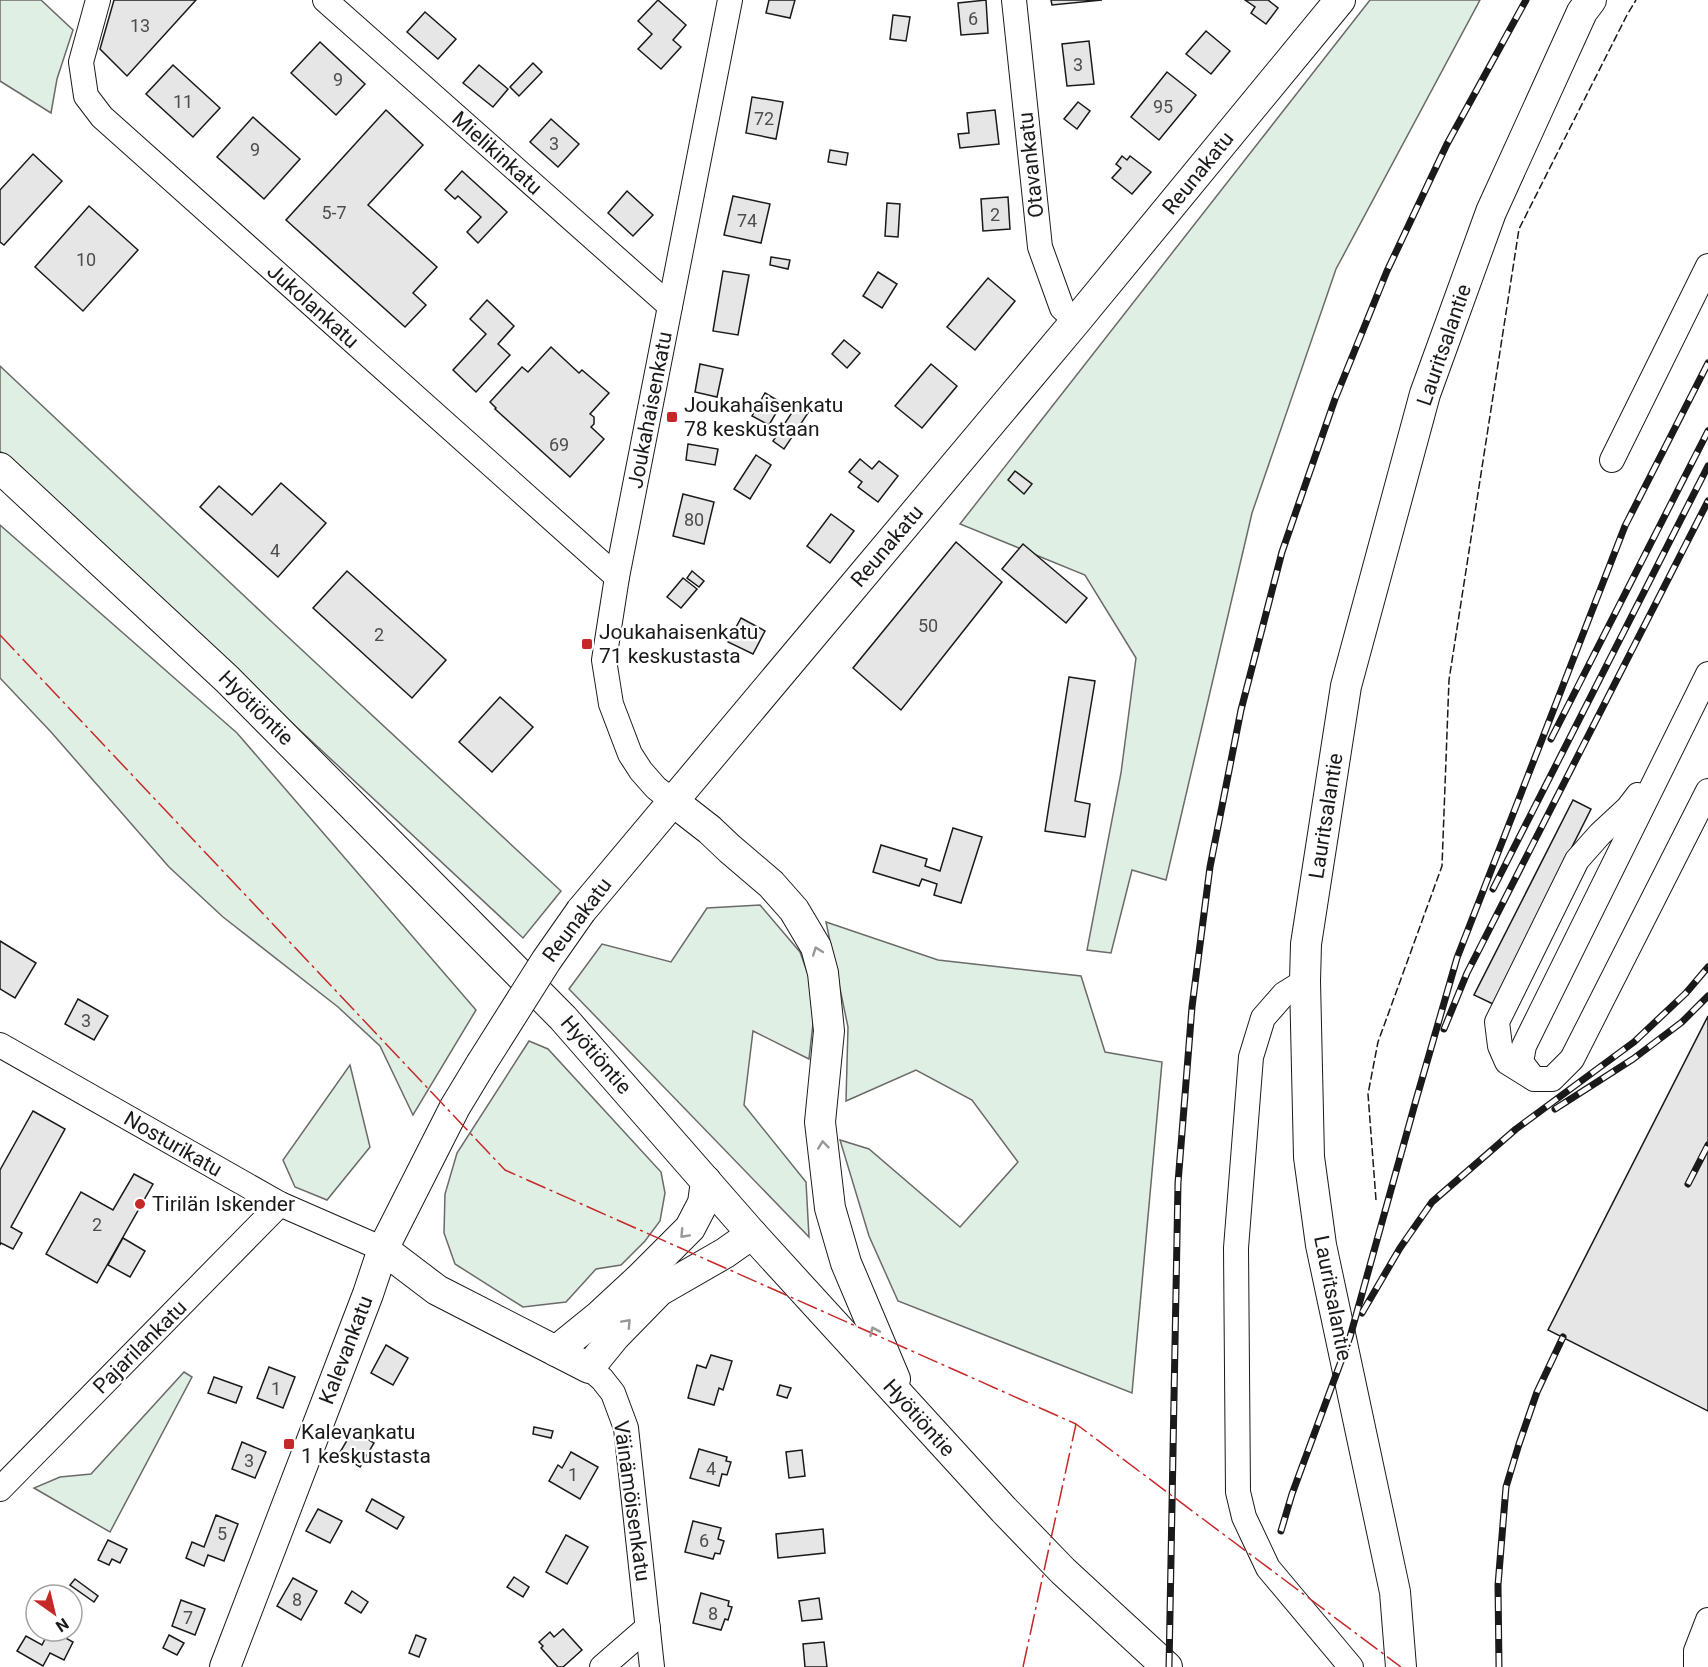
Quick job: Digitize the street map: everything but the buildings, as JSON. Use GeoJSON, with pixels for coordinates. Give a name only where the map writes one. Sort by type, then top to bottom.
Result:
{"type":"FeatureCollection","features":[{"type":"Feature","properties":{"kind":"main road","name":"Reunakatu"},"geometry":{"type":"LineString","coordinates":[[455,1107],[546,961],[581,911],[1076,321],[1340,0]]}},
{"type":"Feature","properties":{"kind":"main road","name":"Lauritsalantie"},"geometry":{"type":"LineString","coordinates":[[1401,1667],[1395,1592],[1321,1245],[1309,1157],[1306,944],[1346,686],[1425,394],[1491,212],[1582,12],[1591,0]]}},
{"type":"Feature","properties":{"kind":"main road","name":"Hyötiöntie"},"geometry":{"type":"LineString","coordinates":[[0,468],[227,679],[507,960],[563,1018],[752,1233],[1004,1510],[1063,1570],[1167,1667]]}},
{"type":"Feature","properties":{"kind":"main road"},"geometry":{"type":"LineString","coordinates":[[674,802],[710,830],[771,884],[794,910],[816,947],[823,974],[829,1031],[820,1122],[830,1208],[846,1263],[906,1404]]}},
{"type":"Feature","properties":{"kind":"main road","name":"Kalevankatu"},"geometry":{"type":"LineString","coordinates":[[225,1667],[368,1294],[383,1249],[455,1107]]}},
{"type":"Feature","properties":{"kind":"main road"},"geometry":{"type":"LineString","coordinates":[[556,1351],[606,1309],[690,1228],[703,1203],[706,1181]]}},
{"type":"Feature","properties":{"kind":"main road"},"geometry":{"type":"LineString","coordinates":[[589,1368],[615,1336],[659,1291],[725,1253],[752,1233]]}},
{"type":"Feature","properties":{"kind":"main road","name":"Väinämöisenkatu"},"geometry":{"type":"LineString","coordinates":[[383,1249],[436,1290],[589,1368]]}},
{"type":"Feature","properties":{"kind":"street","name":"Jukolankatu"},"geometry":{"type":"LineString","coordinates":[[98,0],[81,62],[86,96],[102,117],[617,577]]}},
{"type":"Feature","properties":{"kind":"street","name":"Mielikinkatu"},"geometry":{"type":"LineString","coordinates":[[325,0],[670,306]]}},
{"type":"Feature","properties":{"kind":"street","name":"Joukahaisenkatu"},"geometry":{"type":"LineString","coordinates":[[674,802],[656,788],[641,771],[630,753],[611,704],[604,660],[617,577],[730,0]]}},
{"type":"Feature","properties":{"kind":"street","name":"Otavankatu"},"geometry":{"type":"LineString","coordinates":[[1014,0],[1040,247],[1062,308],[1076,321]]}},
{"type":"Feature","properties":{"kind":"street"},"geometry":{"type":"LineString","coordinates":[[1612,460],[1708,266]]}},
{"type":"Feature","properties":{"kind":"street"},"geometry":{"type":"LineString","coordinates":[[1534,1079],[1521,1062],[1524,1046],[1708,674]]}},
{"type":"Feature","properties":{"kind":"street"},"geometry":{"type":"LineString","coordinates":[[1659,771],[1628,808],[1577,860],[1497,1022],[1500,1046],[1507,1062],[1534,1079],[1552,1079],[1572,1059],[1708,791]]}},
{"type":"Feature","properties":{"kind":"street"},"geometry":{"type":"LineString","coordinates":[[1305,981],[1284,994],[1263,1018],[1251,1057],[1236,1248],[1238,1492],[1244,1517],[1268,1568],[1351,1667]]}},
{"type":"Feature","properties":{"kind":"street","name":"Nosturikatu"},"geometry":{"type":"LineString","coordinates":[[0,1045],[280,1204],[383,1249]]}},
{"type":"Feature","properties":{"kind":"street","name":"Pajarilankatu"},"geometry":{"type":"LineString","coordinates":[[0,1489],[280,1204]]}},
{"type":"Feature","properties":{"kind":"street","name":"Väinämöisenkatu"},"geometry":{"type":"LineString","coordinates":[[589,1368],[613,1392],[626,1428],[652,1667]]}},
{"type":"Feature","properties":{"kind":"street"},"geometry":{"type":"LineString","coordinates":[[1696,1667],[1696,1651],[1708,1620]]}},
{"type":"Feature","properties":{"kind":"street"},"geometry":{"type":"LineString","coordinates":[[602,1667],[648,1627]]}},
{"type":"Feature","properties":{"kind":"green space"},"geometry":{"type":"Polygon","coordinates":[[[0,0],[41,0],[73,30],[57,79],[51,113],[0,81],[0,0]]]}},
{"type":"Feature","properties":{"kind":"green space"},"geometry":{"type":"Polygon","coordinates":[[[1370,0],[1480,0],[1336,269],[1252,513],[1166,880],[1132,870],[1111,953],[1087,950],[1121,773],[1136,658],[1085,575],[960,524],[1370,0]]]}},
{"type":"Feature","properties":{"kind":"green space"},"geometry":{"type":"Polygon","coordinates":[[[0,366],[561,891],[523,938],[0,451],[0,366]]]}},
{"type":"Feature","properties":{"kind":"green space"},"geometry":{"type":"Polygon","coordinates":[[[0,525],[237,733],[476,1010],[413,1115],[380,1046],[338,1007],[223,917],[169,867],[51,732],[0,678],[0,525]]]}},
{"type":"Feature","properties":{"kind":"green space"},"geometry":{"type":"Polygon","coordinates":[[[760,905],[800,952],[816,997],[809,1059],[753,1031],[744,1105],[806,1182],[809,1237],[569,989],[602,944],[671,962],[707,908],[760,905]]]}},
{"type":"Feature","properties":{"kind":"green space"},"geometry":{"type":"Polygon","coordinates":[[[826,922],[938,960],[1081,976],[1105,1052],[1162,1062],[1132,1393],[898,1301],[869,1236],[840,1140],[869,1149],[960,1227],[1018,1162],[972,1100],[916,1070],[846,1101],[848,1027],[826,922]]]}},
{"type":"Feature","properties":{"kind":"green space"},"geometry":{"type":"Polygon","coordinates":[[[529,1041],[548,1049],[661,1172],[665,1193],[660,1221],[645,1241],[621,1265],[596,1269],[566,1302],[523,1307],[455,1264],[444,1233],[445,1194],[457,1153],[529,1041]]]}},
{"type":"Feature","properties":{"kind":"green space"},"geometry":{"type":"Polygon","coordinates":[[[350,1065],[370,1147],[327,1200],[295,1187],[283,1160],[350,1065]]]}},
{"type":"Feature","properties":{"kind":"green space"},"geometry":{"type":"Polygon","coordinates":[[[184,1372],[192,1377],[110,1532],[34,1488],[60,1477],[91,1474],[184,1372]]]}},
{"type":"Feature","properties":{"kind":"railway"},"geometry":{"type":"LineString","coordinates":[[1169,1667],[1178,1183],[1192,1007],[1210,867],[1241,710],[1282,552],[1335,399],[1387,271],[1447,144],[1526,0]]}},
{"type":"Feature","properties":{"kind":"railway"},"geometry":{"type":"LineString","coordinates":[[1281,1531],[1292,1494],[1350,1337],[1457,958],[1625,526],[1708,363]]}},
{"type":"Feature","properties":{"kind":"railway"},"geometry":{"type":"LineString","coordinates":[[1551,739],[1708,431]]}},
{"type":"Feature","properties":{"kind":"railway"},"geometry":{"type":"LineString","coordinates":[[1493,889],[1708,466]]}},
{"type":"Feature","properties":{"kind":"railway"},"geometry":{"type":"LineString","coordinates":[[1444,1029],[1467,973],[1708,501]]}},
{"type":"Feature","properties":{"kind":"railway"},"geometry":{"type":"LineString","coordinates":[[1362,1313],[1400,1248],[1432,1202],[1516,1129],[1634,1042],[1686,993],[1708,967]]}},
{"type":"Feature","properties":{"kind":"railway"},"geometry":{"type":"LineString","coordinates":[[1555,1109],[1633,1059],[1682,1022],[1708,996]]}},
{"type":"Feature","properties":{"kind":"railway"},"geometry":{"type":"LineString","coordinates":[[1688,1184],[1708,1145]]}},
{"type":"Feature","properties":{"kind":"railway"},"geometry":{"type":"LineString","coordinates":[[1499,1667],[1498,1585],[1506,1487],[1537,1392],[1563,1337]]}},
{"type":"Feature","properties":{"kind":"fence"},"geometry":{"type":"LineString","coordinates":[[1376,1200],[1368,1094],[1378,1042],[1442,866],[1449,680],[1519,229],[1636,0]]}},
{"type":"Feature","properties":{"kind":"power"},"geometry":{"type":"LineString","coordinates":[[0,635],[505,1170],[1076,1424],[1401,1667]]}},
{"type":"Feature","properties":{"kind":"power"},"geometry":{"type":"LineString","coordinates":[[1023,1667],[1076,1424]]}},
{"type":"Feature","properties":{"kind":"place","name":"Joukahaisenkatu 78 keskustaan"},"geometry":{"type":"Point","coordinates":[672,417]}},
{"type":"Feature","properties":{"kind":"place","name":"Joukahaisenkatu 71 keskustasta"},"geometry":{"type":"Point","coordinates":[587,644]}},
{"type":"Feature","properties":{"kind":"place","name":"Tirilän Iskender"},"geometry":{"type":"Point","coordinates":[140,1204]}},
{"type":"Feature","properties":{"kind":"place","name":"Kalevankatu 1 keskustasta"},"geometry":{"type":"Point","coordinates":[289,1444]}}]}
